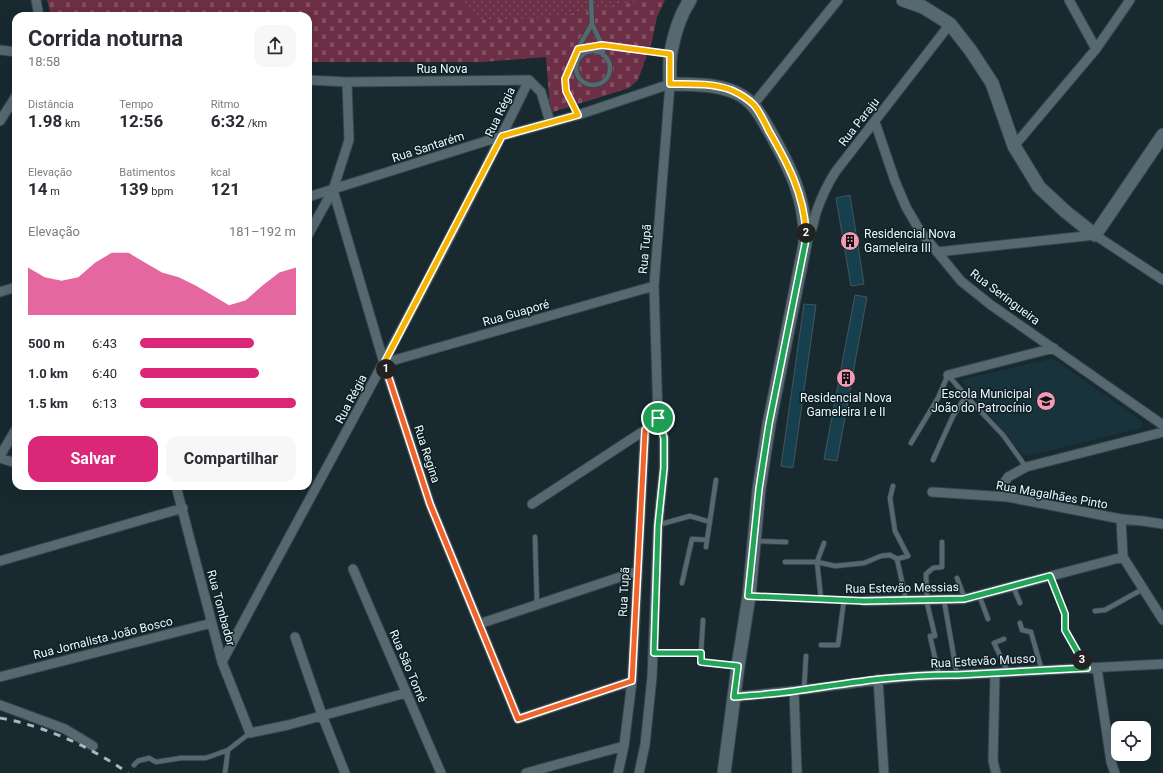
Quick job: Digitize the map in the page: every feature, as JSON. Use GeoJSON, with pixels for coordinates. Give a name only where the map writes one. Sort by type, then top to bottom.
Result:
{"type":"FeatureCollection","features":[{"type":"Feature","properties":{"kind":"street"},"geometry":{"type":"LineString","coordinates":[[36,0],[38,12]]}},
{"type":"Feature","properties":{"kind":"street"},"geometry":{"type":"LineString","coordinates":[[690,0],[686,5],[676,30],[670,54],[670,84],[710,85],[730,90],[742,96],[753,105],[787,162],[796,184],[804,212],[806,232],[805,244],[769,424],[759,489],[748,596],[724,773]]}},
{"type":"Feature","properties":{"kind":"street"},"geometry":{"type":"LineString","coordinates":[[753,105],[838,0]]}},
{"type":"Feature","properties":{"kind":"street"},"geometry":{"type":"LineString","coordinates":[[903,0],[923,8],[950,24],[971,51],[992,83],[1014,146],[1039,187],[1066,212],[1095,235],[1163,280]]}},
{"type":"Feature","properties":{"kind":"street"},"geometry":{"type":"LineString","coordinates":[[1069,0],[1096,49]]}},
{"type":"Feature","properties":{"kind":"street"},"geometry":{"type":"LineString","coordinates":[[1014,146],[1096,49],[1130,0]]}},
{"type":"Feature","properties":{"kind":"street","name":"Rua Paraju"},"geometry":{"type":"LineString","coordinates":[[805,244],[810,237],[827,185],[836,171],[950,24]]}},
{"type":"Feature","properties":{"kind":"street"},"geometry":{"type":"LineString","coordinates":[[0,50],[12,52]]}},
{"type":"Feature","properties":{"kind":"street","name":"Rua Nova"},"geometry":{"type":"LineString","coordinates":[[312,80],[347,82],[529,80]]}},
{"type":"Feature","properties":{"kind":"street"},"geometry":{"type":"LineString","coordinates":[[529,80],[542,92],[550,122]]}},
{"type":"Feature","properties":{"kind":"street","name":"Rua Régia"},"geometry":{"type":"LineString","coordinates":[[222,662],[384,363],[502,136],[529,80]]}},
{"type":"Feature","properties":{"kind":"street"},"geometry":{"type":"LineString","coordinates":[[312,228],[333,190],[349,140],[347,82]]}},
{"type":"Feature","properties":{"kind":"street","name":"Rua Santarém"},"geometry":{"type":"LineString","coordinates":[[312,196],[502,136],[578,115],[670,84]]}},
{"type":"Feature","properties":{"kind":"street","name":"Rua Tupã"},"geometry":{"type":"LineString","coordinates":[[639,773],[645,745],[654,653],[658,526],[664,468],[664,438],[658,418],[654,286],[670,84]]}},
{"type":"Feature","properties":{"kind":"street"},"geometry":{"type":"LineString","coordinates":[[0,121],[12,102]]}},
{"type":"Feature","properties":{"kind":"street","name":"Rua Seringueira"},"geometry":{"type":"LineString","coordinates":[[875,122],[895,181],[906,207],[920,231],[961,281],[991,305],[1163,425]]}},
{"type":"Feature","properties":{"kind":"street"},"geometry":{"type":"LineString","coordinates":[[938,252],[1095,235],[1163,136]]}},
{"type":"Feature","properties":{"kind":"street","name":"Rua Regina"},"geometry":{"type":"LineString","coordinates":[[333,190],[384,363],[430,504],[518,719],[632,681]]}},
{"type":"Feature","properties":{"kind":"street","name":"Rua Guaporé"},"geometry":{"type":"LineString","coordinates":[[384,363],[654,286]]}},
{"type":"Feature","properties":{"kind":"street"},"geometry":{"type":"LineString","coordinates":[[0,292],[12,288]]}},
{"type":"Feature","properties":{"kind":"street"},"geometry":{"type":"LineString","coordinates":[[948,375],[1054,348]]}},
{"type":"Feature","properties":{"kind":"street"},"geometry":{"type":"LineString","coordinates":[[532,504],[645,430],[658,418]]}},
{"type":"Feature","properties":{"kind":"street","name":"Rua Tupã"},"geometry":{"type":"LineString","coordinates":[[618,773],[624,746],[632,681],[645,430]]}},
{"type":"Feature","properties":{"kind":"street"},"geometry":{"type":"LineString","coordinates":[[1008,497],[1004,483],[1008,477],[1026,467],[1163,432]]}},
{"type":"Feature","properties":{"kind":"street"},"geometry":{"type":"LineString","coordinates":[[12,436],[0,457],[12,462]]}},
{"type":"Feature","properties":{"kind":"street","name":"Rua Tombador"},"geometry":{"type":"LineString","coordinates":[[177,490],[222,662],[250,733]]}},
{"type":"Feature","properties":{"kind":"street","name":"Rua Magalhães Pinto"},"geometry":{"type":"LineString","coordinates":[[932,492],[1008,497],[1121,519],[1163,524]]}},
{"type":"Feature","properties":{"kind":"street"},"geometry":{"type":"LineString","coordinates":[[0,561],[183,508]]}},
{"type":"Feature","properties":{"kind":"street"},"geometry":{"type":"LineString","coordinates":[[1121,519],[1123,557],[1163,620]]}},
{"type":"Feature","properties":{"kind":"street","name":"Rua Estevão Messias"},"geometry":{"type":"LineString","coordinates":[[864,601],[965,599],[1123,557]]}},
{"type":"Feature","properties":{"kind":"street","name":"Rua São Tomé"},"geometry":{"type":"LineString","coordinates":[[353,569],[441,773]]}},
{"type":"Feature","properties":{"kind":"street"},"geometry":{"type":"LineString","coordinates":[[479,624],[638,571]]}},
{"type":"Feature","properties":{"kind":"street","name":"Rua Jornalista João Bosco"},"geometry":{"type":"LineString","coordinates":[[0,677],[212,623]]}},
{"type":"Feature","properties":{"kind":"street"},"geometry":{"type":"LineString","coordinates":[[295,637],[322,715],[345,773]]}},
{"type":"Feature","properties":{"kind":"street","name":"Rua Estevão Musso"},"geometry":{"type":"LineString","coordinates":[[734,697],[794,691],[878,679],[1163,664]]}},
{"type":"Feature","properties":{"kind":"street"},"geometry":{"type":"LineString","coordinates":[[1098,668],[1111,762],[1115,773]]}},
{"type":"Feature","properties":{"kind":"street"},"geometry":{"type":"LineString","coordinates":[[995,673],[993,761],[996,773]]}},
{"type":"Feature","properties":{"kind":"street"},"geometry":{"type":"LineString","coordinates":[[878,679],[884,773]]}},
{"type":"Feature","properties":{"kind":"street"},"geometry":{"type":"LineString","coordinates":[[794,691],[797,773]]}},
{"type":"Feature","properties":{"kind":"street"},"geometry":{"type":"LineString","coordinates":[[250,733],[288,725],[406,692]]}},
{"type":"Feature","properties":{"kind":"street"},"geometry":{"type":"LineString","coordinates":[[0,705],[65,729],[93,746]]}},
{"type":"Feature","properties":{"kind":"street"},"geometry":{"type":"LineString","coordinates":[[526,773],[624,746]]}},
{"type":"Feature","properties":{"kind":"lane"},"geometry":{"type":"LineString","coordinates":[[591,0],[592,24],[602,45],[603,55]]}},
{"type":"Feature","properties":{"kind":"lane"},"geometry":{"type":"LineString","coordinates":[[578,115],[566,91],[565,79],[578,49],[592,24]]}},
{"type":"Feature","properties":{"kind":"lane"},"geometry":{"type":"LineString","coordinates":[[578,49],[602,45],[670,54]]}},
{"type":"Feature","properties":{"kind":"lane"},"geometry":{"type":"LineString","coordinates":[[578,49],[579,58],[575,69],[576,75],[584,83],[595,86],[600,84],[608,76],[610,64],[603,55],[593,51],[588,52],[579,58]]}},
{"type":"Feature","properties":{"kind":"lane"},"geometry":{"type":"LineString","coordinates":[[911,443],[938,398],[948,375],[1003,435],[1026,467]]}},
{"type":"Feature","properties":{"kind":"lane"},"geometry":{"type":"LineString","coordinates":[[933,460],[953,416],[966,396]]}},
{"type":"Feature","properties":{"kind":"lane"},"geometry":{"type":"LineString","coordinates":[[706,547],[716,480]]}},
{"type":"Feature","properties":{"kind":"lane"},"geometry":{"type":"LineString","coordinates":[[785,562],[817,562],[835,566],[864,563],[881,556],[890,555],[897,559],[908,556],[895,531],[890,498],[893,486]]}},
{"type":"Feature","properties":{"kind":"lane"},"geometry":{"type":"LineString","coordinates":[[658,526],[690,516],[710,522]]}},
{"type":"Feature","properties":{"kind":"lane"},"geometry":{"type":"LineString","coordinates":[[535,537],[537,605]]}},
{"type":"Feature","properties":{"kind":"lane"},"geometry":{"type":"LineString","coordinates":[[682,583],[692,539],[707,540]]}},
{"type":"Feature","properties":{"kind":"lane"},"geometry":{"type":"LineString","coordinates":[[754,541],[786,542]]}},
{"type":"Feature","properties":{"kind":"lane"},"geometry":{"type":"LineString","coordinates":[[940,675],[930,636],[936,636],[927,600],[926,574],[932,568],[942,567],[942,542]]}},
{"type":"Feature","properties":{"kind":"lane"},"geometry":{"type":"LineString","coordinates":[[821,600],[817,562],[824,543]]}},
{"type":"Feature","properties":{"kind":"lane"},"geometry":{"type":"LineString","coordinates":[[897,559],[906,600]]}},
{"type":"Feature","properties":{"kind":"lane"},"geometry":{"type":"LineString","coordinates":[[1050,576],[1065,614],[1065,630],[1087,668]]}},
{"type":"Feature","properties":{"kind":"lane"},"geometry":{"type":"LineString","coordinates":[[957,578],[965,599]]}},
{"type":"Feature","properties":{"kind":"lane"},"geometry":{"type":"LineString","coordinates":[[1013,586],[1020,603]]}},
{"type":"Feature","properties":{"kind":"lane"},"geometry":{"type":"LineString","coordinates":[[1095,611],[1105,610],[1143,589]]}},
{"type":"Feature","properties":{"kind":"lane","name":"Rua Estevão Messias"},"geometry":{"type":"LineString","coordinates":[[748,596],[864,601]]}},
{"type":"Feature","properties":{"kind":"lane"},"geometry":{"type":"LineString","coordinates":[[979,596],[988,618]]}},
{"type":"Feature","properties":{"kind":"lane"},"geometry":{"type":"LineString","coordinates":[[821,645],[838,645],[844,600]]}},
{"type":"Feature","properties":{"kind":"lane"},"geometry":{"type":"LineString","coordinates":[[944,600],[957,675]]}},
{"type":"Feature","properties":{"kind":"lane"},"geometry":{"type":"LineString","coordinates":[[703,620],[701,662],[738,666]]}},
{"type":"Feature","properties":{"kind":"lane"},"geometry":{"type":"LineString","coordinates":[[1020,623],[1022,630],[1031,632],[1042,671]]}},
{"type":"Feature","properties":{"kind":"lane"},"geometry":{"type":"LineString","coordinates":[[1004,639],[994,643],[1008,672]]}},
{"type":"Feature","properties":{"kind":"lane"},"geometry":{"type":"LineString","coordinates":[[654,653],[701,653]]}},
{"type":"Feature","properties":{"kind":"lane"},"geometry":{"type":"LineString","coordinates":[[804,689],[806,656]]}},
{"type":"Feature","properties":{"kind":"lane"},"geometry":{"type":"LineString","coordinates":[[134,765],[138,761],[149,758],[156,762],[181,758],[206,758],[228,750],[250,733]]}},
{"type":"Feature","properties":{"kind":"lane"},"geometry":{"type":"LineString","coordinates":[[225,773],[228,750]]}},
{"type":"Feature","properties":{"kind":"shaded area","name":"Escola Municipal João do Patrocínio"},"geometry":{"type":"Polygon","coordinates":[[[1051,359],[1057,361],[1143,422],[1141,428],[1027,456],[1023,455],[960,380],[1051,359]]]}},
{"type":"Feature","properties":{"kind":"green space"},"geometry":{"type":"Polygon","coordinates":[[[47,0],[665,0],[657,17],[652,41],[638,80],[629,88],[553,112],[550,108],[546,57],[482,62],[312,62],[312,12],[50,12],[47,0]]]}},
{"type":"Feature","properties":{"kind":"green space"},"geometry":{"type":"Polygon","coordinates":[[[462,0],[646,0],[548,18],[476,20],[462,0]]]}},
{"type":"Feature","properties":{"kind":"building","name":"Residencial Nova Gameleira III"},"geometry":{"type":"Polygon","coordinates":[[[850,195],[864,284],[851,286],[836,198],[850,195]]]}},
{"type":"Feature","properties":{"kind":"building","name":"Residencial Nova Gameleira I e II"},"geometry":{"type":"Polygon","coordinates":[[[855,295],[867,297],[837,461],[824,459],[855,295]]]}},
{"type":"Feature","properties":{"kind":"building","name":"Residencial Nova Gameleira I e II"},"geometry":{"type":"Polygon","coordinates":[[[804,304],[816,305],[793,468],[781,466],[804,304]]]}},
{"type":"Feature","properties":{"kind":"railway"},"geometry":{"type":"LineString","coordinates":[[0,718],[34,726],[51,732],[83,746],[128,773]]}},
{"type":"Feature","properties":{"kind":"place","name":"Residencial Nova Gameleira III"},"geometry":{"type":"Point","coordinates":[850,241]}},
{"type":"Feature","properties":{"kind":"place","name":"Residencial Nova Gameleira I e II"},"geometry":{"type":"Point","coordinates":[846,378]}},
{"type":"Feature","properties":{"kind":"place","name":"Escola Municipal João do Patrocínio"},"geometry":{"type":"Point","coordinates":[1046,401]}},
{"type":"Feature","properties":{"kind":"route"},"geometry":{"type":"LineString","coordinates":[[602,45],[670,54],[670,84],[710,85],[730,90],[742,96],[753,105],[766,126],[787,162],[796,184],[804,212],[806,232],[805,244],[769,424],[759,489],[748,596],[864,601],[964,599],[1050,576],[1065,614],[1065,630],[1087,668],[878,679],[794,691],[734,697],[738,666],[701,662],[701,653],[654,653],[658,526],[664,468],[664,438],[658,418],[645,430],[632,681],[518,719],[430,504],[384,363],[502,136],[578,115],[566,91],[565,79],[578,49],[602,45]]}}]}
